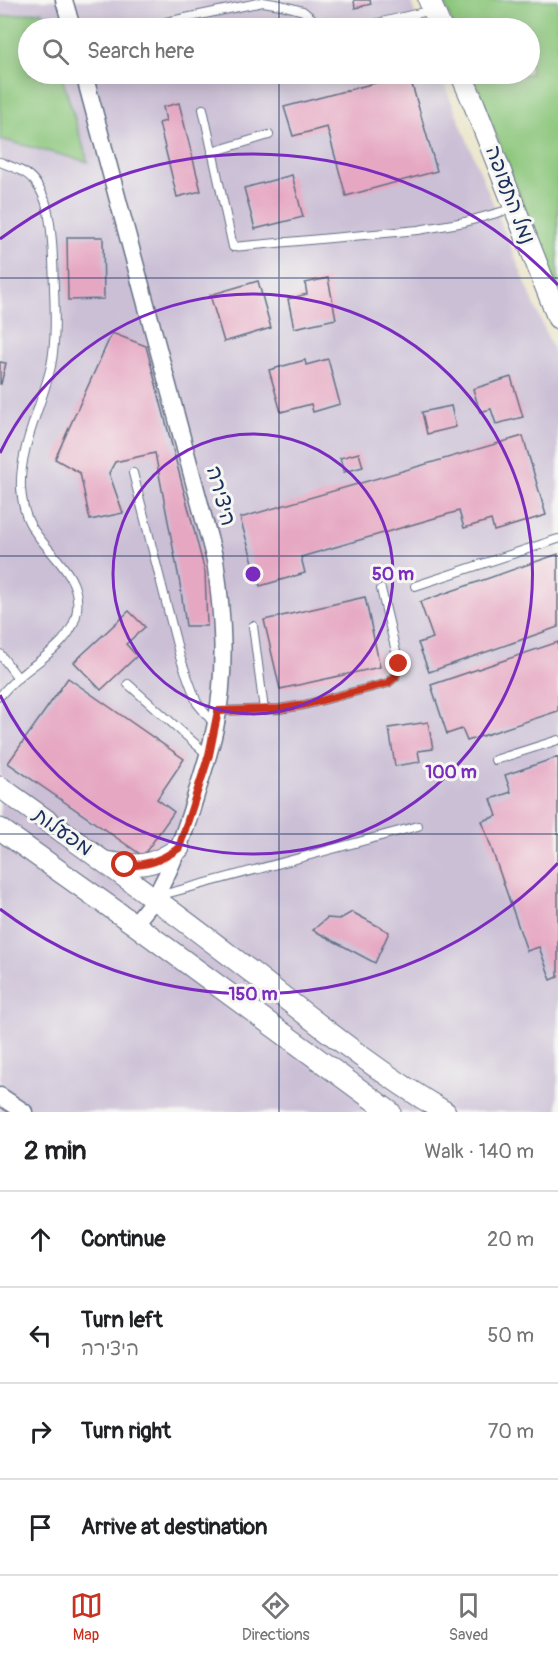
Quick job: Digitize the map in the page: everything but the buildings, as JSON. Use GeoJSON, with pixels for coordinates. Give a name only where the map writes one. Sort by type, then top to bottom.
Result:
{"type":"FeatureCollection","features":[{"type":"Feature","properties":{"kind":"street"},"geometry":{"type":"LineString","coordinates":[[64,0],[69,18]]}},
{"type":"Feature","properties":{"kind":"street","name":"היצירה"},"geometry":{"type":"LineString","coordinates":[[87,84],[215,560],[221,609],[223,645],[217,718],[209,755],[179,848],[168,873],[134,924]]}},
{"type":"Feature","properties":{"kind":"street","name":"נמל התעופה"},"geometry":{"type":"LineString","coordinates":[[465,84],[558,318]]}},
{"type":"Feature","properties":{"kind":"street","name":"מפעלות"},"geometry":{"type":"LineString","coordinates":[[0,787],[154,897],[357,1053],[416,1095],[445,1112]]}},
{"type":"Feature","properties":{"kind":"street","name":"מפעלות"},"geometry":{"type":"LineString","coordinates":[[0,829],[134,924],[390,1112]]}},
{"type":"Feature","properties":{"kind":"street"},"geometry":{"type":"LineString","coordinates":[[105,862],[138,866],[153,863],[179,848]]}},
{"type":"Feature","properties":{"kind":"street"},"geometry":{"type":"LineString","coordinates":[[0,1096],[24,1112]]}},
{"type":"Feature","properties":{"kind":"lane"},"geometry":{"type":"LineString","coordinates":[[185,18],[263,2],[303,11],[312,18]]}},
{"type":"Feature","properties":{"kind":"lane"},"geometry":{"type":"LineString","coordinates":[[409,18],[435,13]]}},
{"type":"Feature","properties":{"kind":"lane"},"geometry":{"type":"LineString","coordinates":[[203,109],[233,247],[418,230],[465,222],[515,208]]}},
{"type":"Feature","properties":{"kind":"lane"},"geometry":{"type":"LineString","coordinates":[[212,152],[268,135]]}},
{"type":"Feature","properties":{"kind":"lane"},"geometry":{"type":"LineString","coordinates":[[0,162],[21,170],[34,180],[47,206],[52,241],[55,333],[51,366],[22,466],[22,502],[28,521],[74,582],[78,608],[75,622],[65,637],[0,696]]}},
{"type":"Feature","properties":{"kind":"lane"},"geometry":{"type":"LineString","coordinates":[[133,473],[180,657],[197,703],[217,718],[304,705],[388,683],[395,677],[399,664],[381,589]]}},
{"type":"Feature","properties":{"kind":"lane"},"geometry":{"type":"LineString","coordinates":[[415,586],[558,539]]}},
{"type":"Feature","properties":{"kind":"lane"},"geometry":{"type":"LineString","coordinates":[[253,626],[264,710]]}},
{"type":"Feature","properties":{"kind":"lane"},"geometry":{"type":"LineString","coordinates":[[0,654],[18,678]]}},
{"type":"Feature","properties":{"kind":"lane"},"geometry":{"type":"LineString","coordinates":[[0,687],[18,678]]}},
{"type":"Feature","properties":{"kind":"lane"},"geometry":{"type":"LineString","coordinates":[[128,684],[209,755]]}},
{"type":"Feature","properties":{"kind":"lane"},"geometry":{"type":"LineString","coordinates":[[495,760],[558,741]]}},
{"type":"Feature","properties":{"kind":"lane"},"geometry":{"type":"LineString","coordinates":[[154,897],[418,826]]}},
{"type":"Feature","properties":{"kind":"shaded area"},"geometry":{"type":"Polygon","coordinates":[[[0,0],[410,0],[417,18],[18,18],[18,84],[444,84],[558,362],[558,1112],[0,1112],[0,0]]]}},
{"type":"Feature","properties":{"kind":"green space"},"geometry":{"type":"Polygon","coordinates":[[[443,0],[558,0],[558,293],[476,84],[540,84],[540,18],[450,18],[443,0]]]}},
{"type":"Feature","properties":{"kind":"green space"},"geometry":{"type":"Polygon","coordinates":[[[42,11],[44,18],[18,18],[18,84],[64,84],[88,162],[0,139],[0,17],[42,11]]]}},
{"type":"Feature","properties":{"kind":"route"},"geometry":{"type":"LineString","coordinates":[[125,865],[138,866],[153,863],[179,848],[209,755],[218,711],[279,709],[304,705],[388,683],[395,677],[399,664]]}}]}
